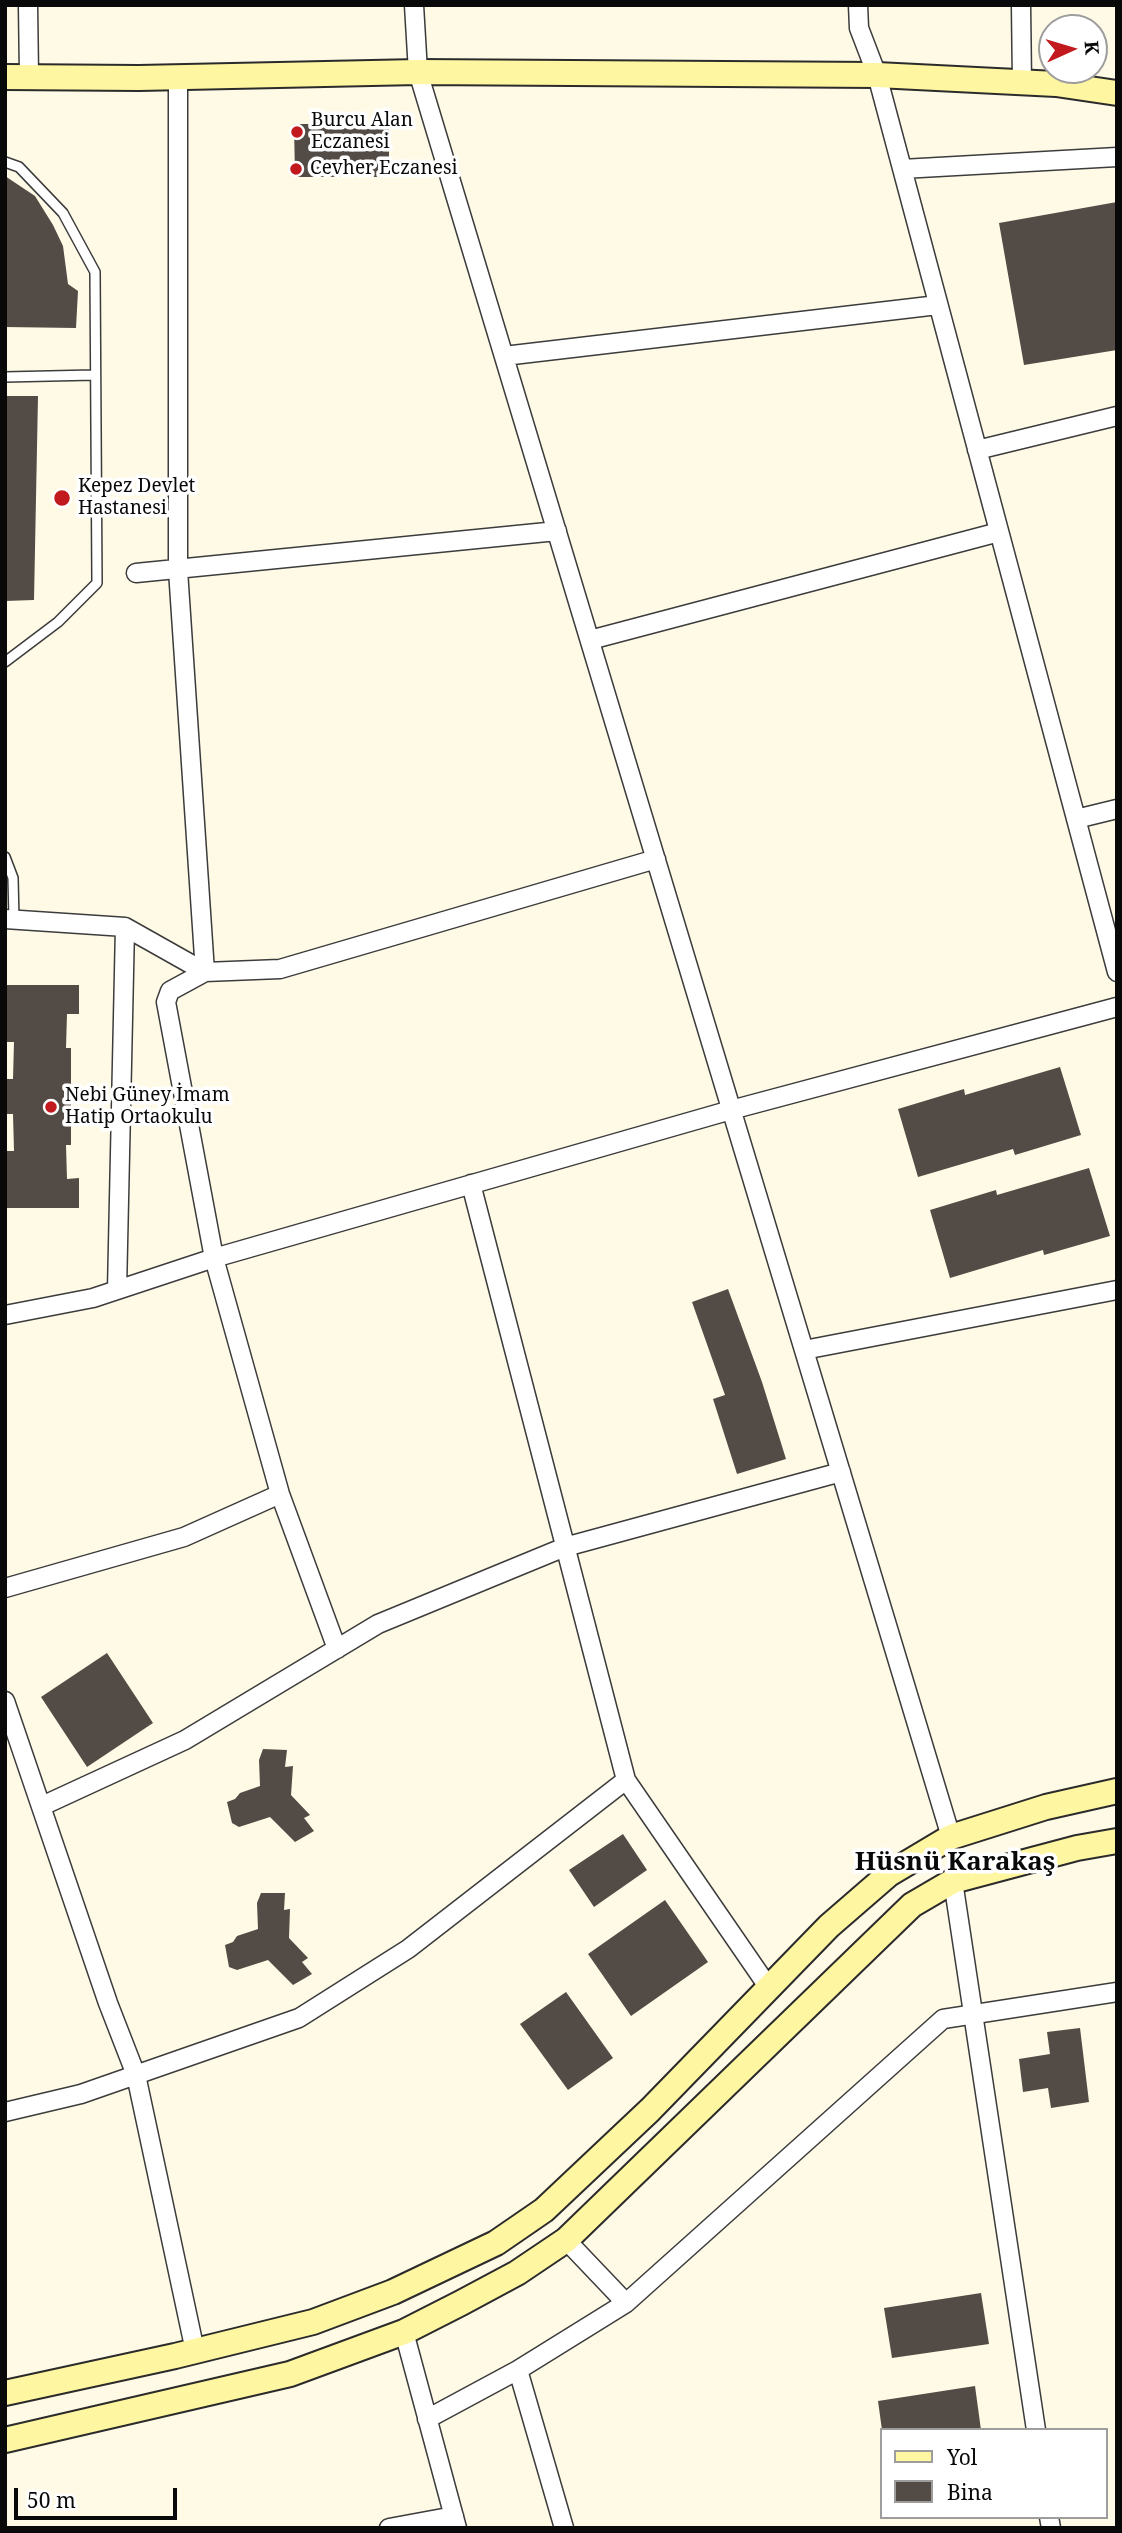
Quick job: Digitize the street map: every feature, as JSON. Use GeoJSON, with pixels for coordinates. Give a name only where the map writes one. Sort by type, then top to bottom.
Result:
{"type":"FeatureCollection","features":[{"type":"Feature","properties":{"kind":"main road"},"geometry":{"type":"LineString","coordinates":[[17,76],[139,78],[178,75],[418,72],[877,75],[1038,83]]}},
{"type":"Feature","properties":{"kind":"main road"},"geometry":{"type":"LineString","coordinates":[[1056,84],[1117,93]]}},
{"type":"Feature","properties":{"kind":"main road"},"geometry":{"type":"LineString","coordinates":[[5,2393],[313,2322],[393,2292],[496,2243],[544,2210],[650,2110],[829,1926],[889,1874],[951,1837],[1046,1807],[1117,1791]]}},
{"type":"Feature","properties":{"kind":"main road"},"geometry":{"type":"LineString","coordinates":[[5,2440],[290,2374],[404,2332],[517,2273],[566,2240],[912,1905],[953,1881],[1117,1840]]}},
{"type":"Feature","properties":{"kind":"street"},"geometry":{"type":"LineString","coordinates":[[17,76],[27,5]]}},
{"type":"Feature","properties":{"kind":"street"},"geometry":{"type":"LineString","coordinates":[[414,5],[418,72],[951,1837]]}},
{"type":"Feature","properties":{"kind":"street"},"geometry":{"type":"LineString","coordinates":[[858,5],[859,28],[877,75],[1117,972]]}},
{"type":"Feature","properties":{"kind":"street"},"geometry":{"type":"LineString","coordinates":[[1021,5],[1022,83]]}},
{"type":"Feature","properties":{"kind":"street"},"geometry":{"type":"LineString","coordinates":[[178,75],[178,570],[205,972]]}},
{"type":"Feature","properties":{"kind":"street"},"geometry":{"type":"LineString","coordinates":[[902,169],[1117,157]]}},
{"type":"Feature","properties":{"kind":"street"},"geometry":{"type":"LineString","coordinates":[[504,356],[938,304]]}},
{"type":"Feature","properties":{"kind":"street"},"geometry":{"type":"LineString","coordinates":[[977,450],[1117,416]]}},
{"type":"Feature","properties":{"kind":"street"},"geometry":{"type":"LineString","coordinates":[[136,573],[556,531]]}},
{"type":"Feature","properties":{"kind":"street"},"geometry":{"type":"LineString","coordinates":[[590,640],[999,532]]}},
{"type":"Feature","properties":{"kind":"street"},"geometry":{"type":"LineString","coordinates":[[1076,818],[1117,809]]}},
{"type":"Feature","properties":{"kind":"street"},"geometry":{"type":"LineString","coordinates":[[337,1649],[280,1494],[214,1258],[166,1002],[170,991],[205,972],[280,969],[656,859]]}},
{"type":"Feature","properties":{"kind":"street"},"geometry":{"type":"LineString","coordinates":[[9,919],[125,927],[205,972]]}},
{"type":"Feature","properties":{"kind":"street"},"geometry":{"type":"LineString","coordinates":[[117,1290],[125,927]]}},
{"type":"Feature","properties":{"kind":"street"},"geometry":{"type":"LineString","coordinates":[[5,1315],[93,1298],[214,1258],[731,1110],[1117,1007]]}},
{"type":"Feature","properties":{"kind":"street"},"geometry":{"type":"LineString","coordinates":[[471,1184],[626,1780],[769,1988]]}},
{"type":"Feature","properties":{"kind":"street"},"geometry":{"type":"LineString","coordinates":[[804,1350],[1117,1290]]}},
{"type":"Feature","properties":{"kind":"street"},"geometry":{"type":"LineString","coordinates":[[42,1806],[185,1740],[378,1625],[565,1547],[841,1472]]}},
{"type":"Feature","properties":{"kind":"street"},"geometry":{"type":"LineString","coordinates":[[5,1588],[184,1537],[280,1494]]}},
{"type":"Feature","properties":{"kind":"street"},"geometry":{"type":"LineString","coordinates":[[5,1701],[108,2003],[136,2075],[195,2351]]}},
{"type":"Feature","properties":{"kind":"street"},"geometry":{"type":"LineString","coordinates":[[5,2112],[81,2094],[299,2018],[408,1949],[626,1780]]}},
{"type":"Feature","properties":{"kind":"street"},"geometry":{"type":"LineString","coordinates":[[953,1881],[1036,2428]]}},
{"type":"Feature","properties":{"kind":"street"},"geometry":{"type":"LineString","coordinates":[[427,2419],[518,2370],[626,2303],[943,2019],[1117,1992]]}},
{"type":"Feature","properties":{"kind":"street"},"geometry":{"type":"LineString","coordinates":[[566,2240],[626,2303]]}},
{"type":"Feature","properties":{"kind":"street"},"geometry":{"type":"LineString","coordinates":[[389,2528],[455,2522],[404,2332]]}},
{"type":"Feature","properties":{"kind":"street"},"geometry":{"type":"LineString","coordinates":[[518,2370],[564,2528]]}},
{"type":"Feature","properties":{"kind":"lane"},"geometry":{"type":"LineString","coordinates":[[5,162],[19,167],[63,213],[95,272],[97,583],[58,622],[5,662]]}},
{"type":"Feature","properties":{"kind":"lane"},"geometry":{"type":"LineString","coordinates":[[5,377],[94,375]]}},
{"type":"Feature","properties":{"kind":"lane"},"geometry":{"type":"LineString","coordinates":[[5,857],[13,878],[9,919]]}},
{"type":"Feature","properties":{"kind":"building"},"geometry":{"type":"Polygon","coordinates":[[[294,124],[389,124],[389,177],[295,177],[294,124]]]}},
{"type":"Feature","properties":{"kind":"building"},"geometry":{"type":"Polygon","coordinates":[[[5,176],[35,196],[63,246],[68,284],[78,291],[76,328],[5,327],[5,176]]]}},
{"type":"Feature","properties":{"kind":"building"},"geometry":{"type":"Polygon","coordinates":[[[1117,202],[1117,350],[1024,365],[999,223],[1117,202]]]}},
{"type":"Feature","properties":{"kind":"building"},"geometry":{"type":"Polygon","coordinates":[[[5,396],[38,396],[34,600],[5,601],[5,396]]]}},
{"type":"Feature","properties":{"kind":"building"},"geometry":{"type":"Polygon","coordinates":[[[5,985],[79,985],[79,1014],[67,1014],[66,1048],[71,1048],[71,1145],[66,1145],[67,1179],[79,1178],[79,1208],[5,1208],[5,1151],[14,1151],[13,1114],[5,1114],[5,1079],[13,1079],[14,1042],[5,1042],[5,985]]]}},
{"type":"Feature","properties":{"kind":"building"},"geometry":{"type":"Polygon","coordinates":[[[1060,1067],[1081,1135],[1015,1155],[1013,1149],[918,1177],[898,1109],[964,1089],[965,1095],[1060,1067]]]}},
{"type":"Feature","properties":{"kind":"building"},"geometry":{"type":"Polygon","coordinates":[[[1089,1168],[1110,1236],[1044,1255],[1043,1250],[950,1278],[930,1210],[996,1190],[997,1195],[1089,1168]]]}},
{"type":"Feature","properties":{"kind":"building"},"geometry":{"type":"Polygon","coordinates":[[[728,1289],[762,1382],[786,1459],[737,1474],[713,1399],[725,1395],[692,1302],[728,1289]]]}},
{"type":"Feature","properties":{"kind":"building"},"geometry":{"type":"Polygon","coordinates":[[[107,1653],[153,1723],[87,1767],[41,1697],[107,1653]]]}},
{"type":"Feature","properties":{"kind":"building"},"geometry":{"type":"Polygon","coordinates":[[[263,1749],[287,1750],[285,1767],[293,1766],[291,1795],[310,1815],[304,1818],[314,1831],[295,1842],[270,1817],[239,1827],[232,1823],[227,1802],[240,1793],[260,1786],[259,1760],[263,1749]]]}},
{"type":"Feature","properties":{"kind":"building"},"geometry":{"type":"Polygon","coordinates":[[[623,1834],[647,1870],[594,1907],[569,1870],[623,1834]]]}},
{"type":"Feature","properties":{"kind":"building"},"geometry":{"type":"Polygon","coordinates":[[[261,1893],[285,1893],[284,1910],[290,1909],[289,1938],[308,1958],[302,1962],[312,1974],[293,1985],[268,1960],[237,1970],[229,1967],[225,1945],[233,1942],[237,1936],[258,1929],[257,1903],[261,1893]]]}},
{"type":"Feature","properties":{"kind":"building"},"geometry":{"type":"Polygon","coordinates":[[[665,1900],[708,1962],[631,2016],[588,1954],[665,1900]]]}},
{"type":"Feature","properties":{"kind":"building"},"geometry":{"type":"Polygon","coordinates":[[[566,1992],[613,2058],[568,2090],[520,2024],[566,1992]]]}},
{"type":"Feature","properties":{"kind":"building"},"geometry":{"type":"Polygon","coordinates":[[[1080,2028],[1089,2102],[1051,2108],[1048,2088],[1023,2092],[1019,2059],[1050,2054],[1047,2032],[1080,2028]]]}},
{"type":"Feature","properties":{"kind":"building"},"geometry":{"type":"Polygon","coordinates":[[[981,2293],[989,2344],[892,2358],[884,2308],[981,2293]]]}},
{"type":"Feature","properties":{"kind":"building"},"geometry":{"type":"Polygon","coordinates":[[[975,2386],[981,2428],[882,2428],[878,2401],[975,2386]]]}},
{"type":"Feature","properties":{"kind":"place","name":"Burcu Alan Eczanesi"},"geometry":{"type":"Point","coordinates":[297,132]}},
{"type":"Feature","properties":{"kind":"place","name":"Cevher Eczanesi"},"geometry":{"type":"Point","coordinates":[296,169]}},
{"type":"Feature","properties":{"kind":"place","name":"Kepez Devlet Hastanesi"},"geometry":{"type":"Point","coordinates":[62,498]}},
{"type":"Feature","properties":{"kind":"place","name":"Nebi Güney İmam Hatip Ortaokulu"},"geometry":{"type":"Point","coordinates":[51,1107]}},
{"type":"Feature","properties":{"kind":"district","name":"Hüsnü Karakaş"},"geometry":{"type":"Point","coordinates":[955,1863]}}]}
